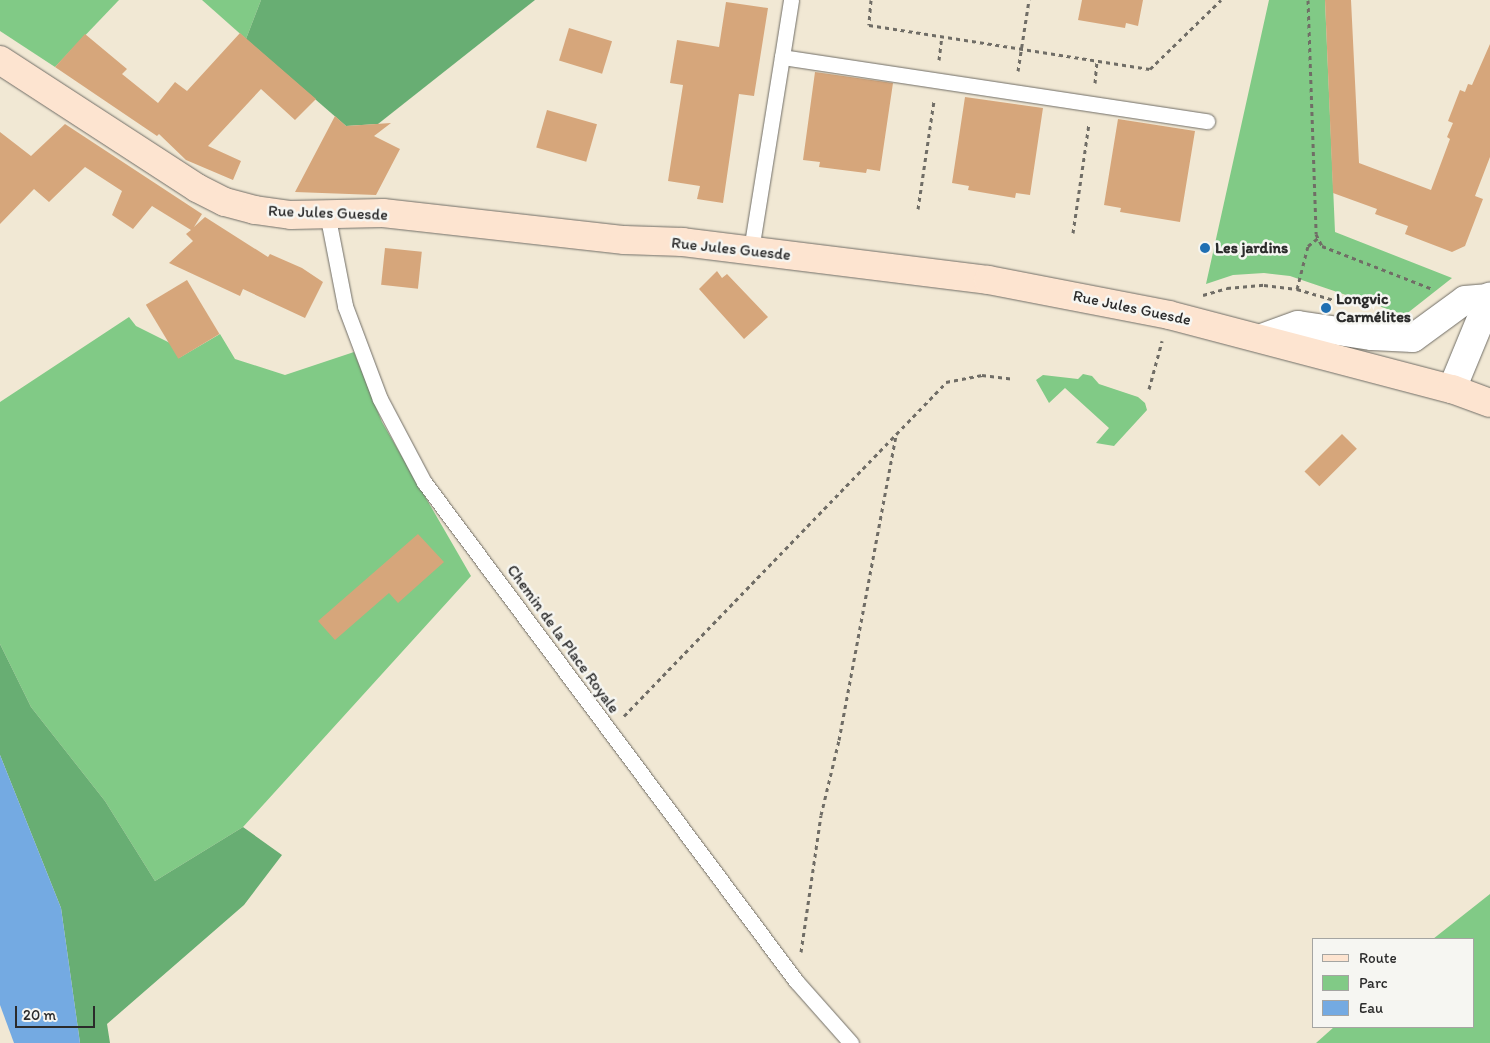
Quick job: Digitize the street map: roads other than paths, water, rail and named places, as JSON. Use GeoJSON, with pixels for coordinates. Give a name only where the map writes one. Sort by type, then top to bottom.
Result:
{"type":"FeatureCollection","features":[{"type":"Feature","properties":{"kind":"street","name":"Rue Jules Guesde"},"geometry":{"type":"LineString","coordinates":[[0,60],[197,188],[225,202],[291,215],[383,213],[624,240],[683,242],[988,280],[1169,315],[1452,389],[1490,403]]}},
{"type":"Feature","properties":{"kind":"street"},"geometry":{"type":"LineString","coordinates":[[1262,338],[1298,325],[1372,336],[1413,338],[1466,300],[1490,298],[1452,389]]}},
{"type":"Feature","properties":{"kind":"lane"},"geometry":{"type":"LineString","coordinates":[[751,250],[791,0]]}},
{"type":"Feature","properties":{"kind":"lane"},"geometry":{"type":"LineString","coordinates":[[782,57],[1206,121]]}},
{"type":"Feature","properties":{"kind":"lane","name":"Chemin de la Place Royale"},"geometry":{"type":"LineString","coordinates":[[327,213],[345,306],[380,398],[424,482],[796,980],[851,1043]]}},
{"type":"Feature","properties":{"kind":"water"},"geometry":{"type":"Polygon","coordinates":[[[0,755],[61,908],[80,1043],[14,1043],[0,1005],[0,755]]]}},
{"type":"Feature","properties":{"kind":"place","name":"Les jardins"},"geometry":{"type":"Point","coordinates":[1205,248]}},
{"type":"Feature","properties":{"kind":"place","name":"Longvic Carmélites"},"geometry":{"type":"Point","coordinates":[1326,308]}}]}
